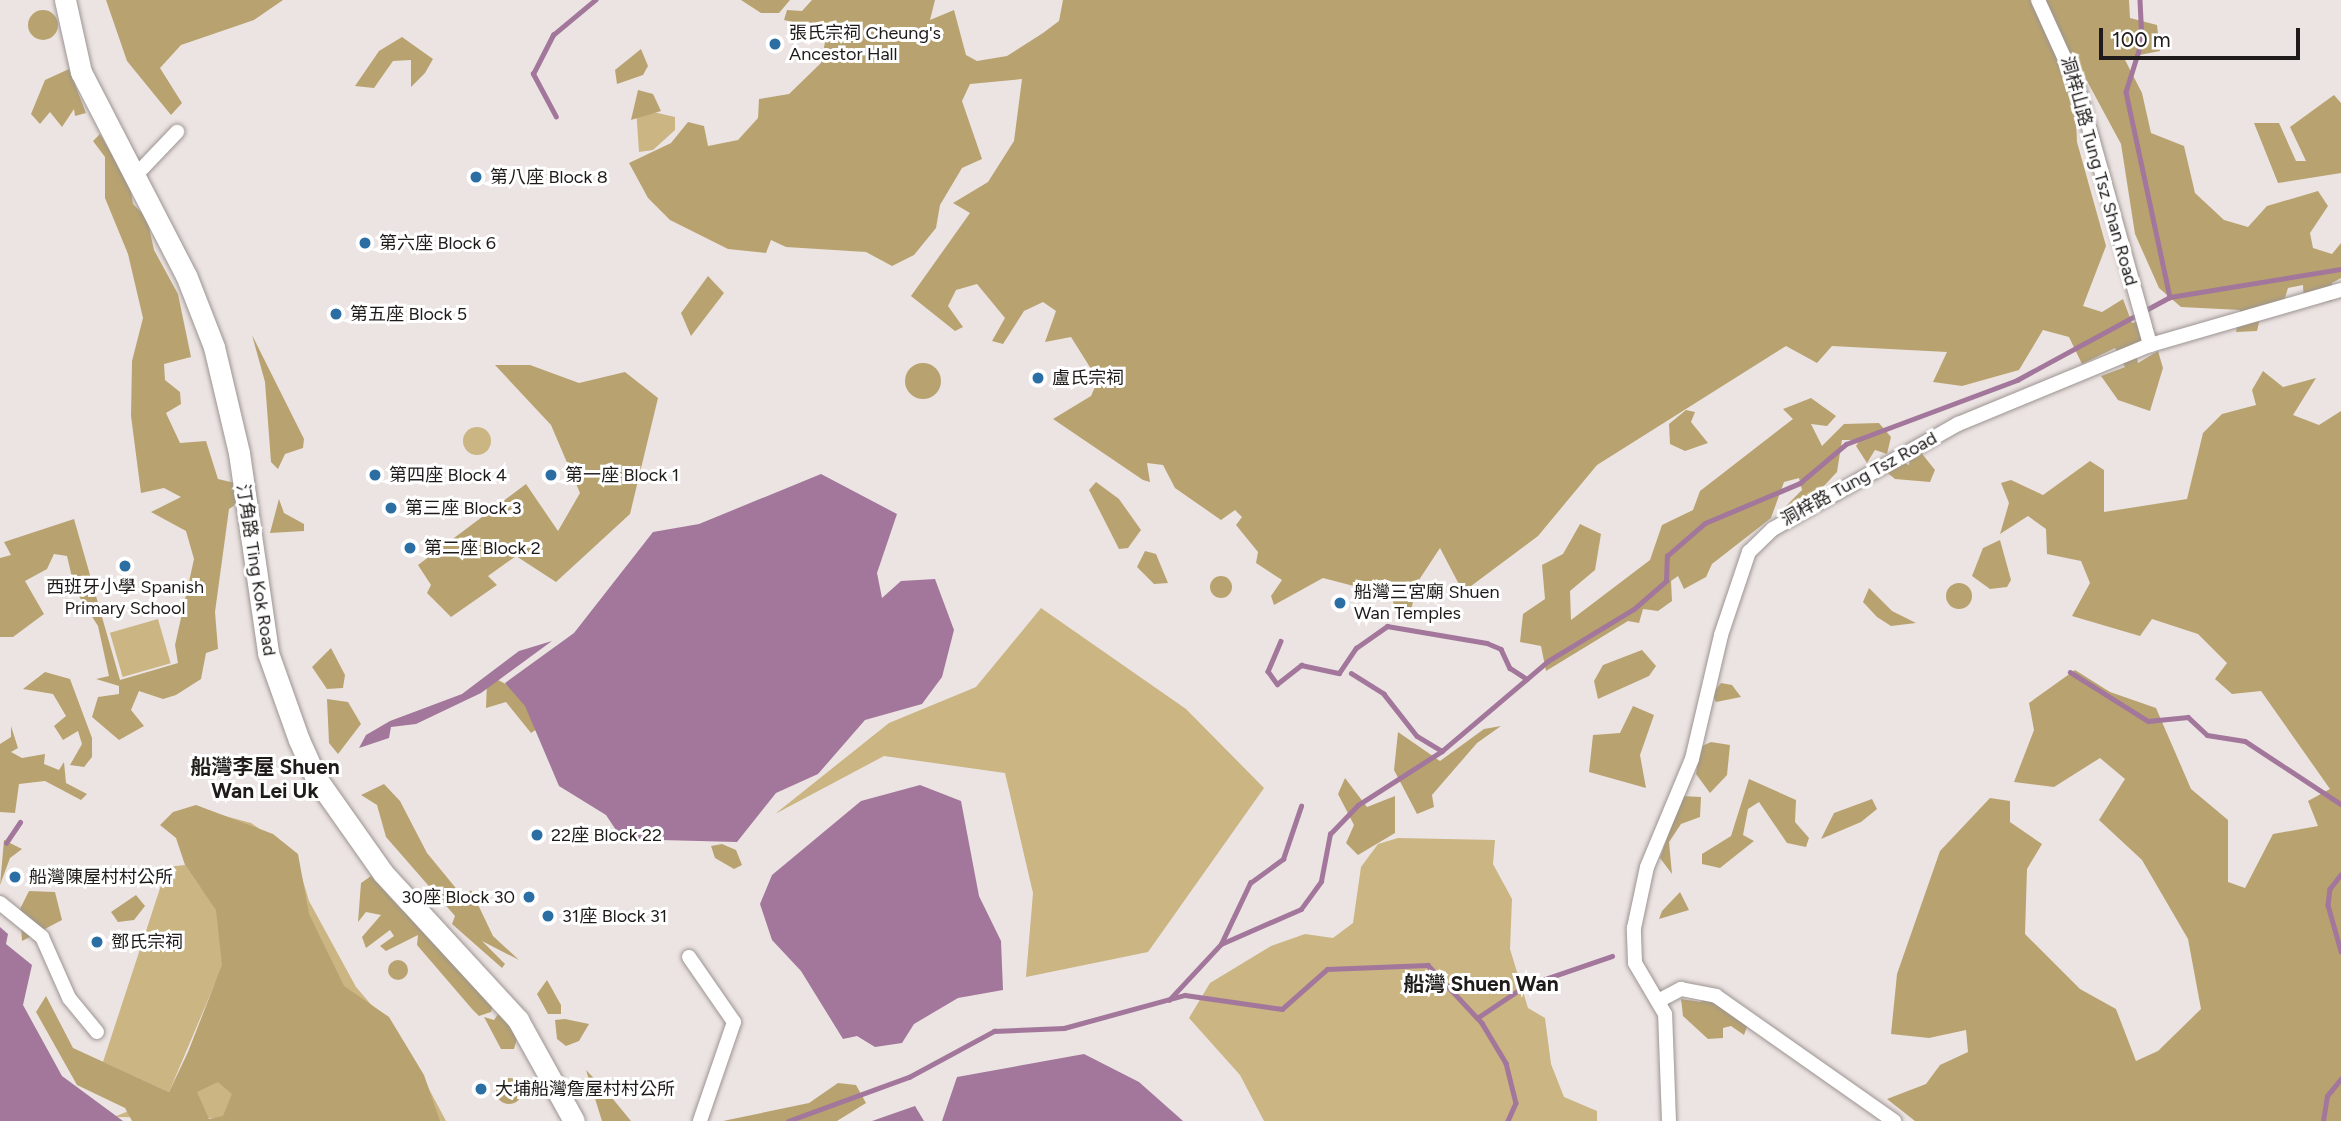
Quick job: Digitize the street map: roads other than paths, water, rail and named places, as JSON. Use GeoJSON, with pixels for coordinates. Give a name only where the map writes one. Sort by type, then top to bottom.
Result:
{"type":"FeatureCollection","features":[{"type":"Feature","properties":{"kind":"main road","name":"汀角路 Ting Kok Road"},"geometry":{"type":"LineString","coordinates":[[65,0],[81,72],[133,178],[186,275],[220,368],[268,653],[304,753],[383,873],[518,1020],[574,1121]]}},
{"type":"Feature","properties":{"kind":"street","name":"洞梓山路 Tung Tsz Shan Road"},"geometry":{"type":"LineString","coordinates":[[2038,0],[2078,88],[2150,345]]}},
{"type":"Feature","properties":{"kind":"street"},"geometry":{"type":"LineString","coordinates":[[133,178],[177,132]]}},
{"type":"Feature","properties":{"kind":"street","name":"洞梓路 Tung Tsz Road"},"geometry":{"type":"LineString","coordinates":[[1669,1121],[1660,1000],[1635,963],[1634,928],[1647,867],[1692,759],[1735,581],[1749,552],[1773,528],[1958,424],[2150,345],[2341,290]]}},
{"type":"Feature","properties":{"kind":"street"},"geometry":{"type":"LineString","coordinates":[[0,903],[42,937],[69,998],[97,1032]]}},
{"type":"Feature","properties":{"kind":"street"},"geometry":{"type":"LineString","coordinates":[[689,957],[734,1022],[700,1121]]}},
{"type":"Feature","properties":{"kind":"street"},"geometry":{"type":"LineString","coordinates":[[1660,1000],[1681,989],[1716,996],[1894,1121]]}},
{"type":"Feature","properties":{"kind":"waterway"},"geometry":{"type":"LineString","coordinates":[[556,117],[533,74],[553,35],[595,0]]}},
{"type":"Feature","properties":{"kind":"waterway"},"geometry":{"type":"LineString","coordinates":[[2140,0],[2142,41],[2126,92],[2170,297]]}},
{"type":"Feature","properties":{"kind":"waterway"},"geometry":{"type":"LineString","coordinates":[[1221,944],[1301,909],[1321,881],[1330,834],[1358,805],[1442,751],[1548,661],[1634,609],[1666,581],[1667,556],[1705,523],[1800,483],[1846,444],[2017,380],[2170,297],[2341,269]]}},
{"type":"Feature","properties":{"kind":"waterway"},"geometry":{"type":"LineString","coordinates":[[1281,641],[1268,671],[1277,684],[1301,665],[1339,673],[1356,648],[1387,626],[1487,643],[1501,649],[1510,668],[1527,679]]}},
{"type":"Feature","properties":{"kind":"waterway"},"geometry":{"type":"LineString","coordinates":[[2070,672],[2148,721],[2188,717],[2207,735],[2245,741],[2341,804]]}},
{"type":"Feature","properties":{"kind":"waterway"},"geometry":{"type":"LineString","coordinates":[[1351,673],[1384,694],[1417,736],[1442,751]]}},
{"type":"Feature","properties":{"kind":"waterway"},"geometry":{"type":"LineString","coordinates":[[1169,1000],[1221,944],[1250,883],[1283,859],[1301,806]]}},
{"type":"Feature","properties":{"kind":"waterway"},"geometry":{"type":"LineString","coordinates":[[6,843],[20,822]]}},
{"type":"Feature","properties":{"kind":"waterway"},"geometry":{"type":"LineString","coordinates":[[2341,875],[2330,889],[2328,905],[2341,951]]}},
{"type":"Feature","properties":{"kind":"waterway"},"geometry":{"type":"LineString","coordinates":[[1477,1018],[1525,986],[1612,956]]}},
{"type":"Feature","properties":{"kind":"waterway"},"geometry":{"type":"LineString","coordinates":[[788,1121],[909,1077],[994,1031],[1064,1028],[1185,995],[1282,1009],[1327,969],[1428,965],[1482,1023],[1506,1063],[1516,1103],[1508,1121]]}},
{"type":"Feature","properties":{"kind":"waterway"},"geometry":{"type":"LineString","coordinates":[[2323,1121],[2327,1096],[2341,1079]]}},
{"type":"Feature","properties":{"kind":"place","name":"張氏宗祠 Cheung's Ancestor Hall"},"geometry":{"type":"Point","coordinates":[775,44]}},
{"type":"Feature","properties":{"kind":"place","name":"第八座 Block 8"},"geometry":{"type":"Point","coordinates":[476,177]}},
{"type":"Feature","properties":{"kind":"place","name":"第六座 Block 6"},"geometry":{"type":"Point","coordinates":[365,243]}},
{"type":"Feature","properties":{"kind":"place","name":"第五座 Block 5"},"geometry":{"type":"Point","coordinates":[336,314]}},
{"type":"Feature","properties":{"kind":"place","name":"盧氏宗祠"},"geometry":{"type":"Point","coordinates":[1038,378]}},
{"type":"Feature","properties":{"kind":"place","name":"第四座 Block 4"},"geometry":{"type":"Point","coordinates":[375,475]}},
{"type":"Feature","properties":{"kind":"place","name":"第一座 Block 1"},"geometry":{"type":"Point","coordinates":[551,475]}},
{"type":"Feature","properties":{"kind":"place","name":"第三座 Block 3"},"geometry":{"type":"Point","coordinates":[391,508]}},
{"type":"Feature","properties":{"kind":"place","name":"第二座 Block 2"},"geometry":{"type":"Point","coordinates":[410,548]}},
{"type":"Feature","properties":{"kind":"place","name":"西班牙小學 Spanish Primary School"},"geometry":{"type":"Point","coordinates":[125,566]}},
{"type":"Feature","properties":{"kind":"place","name":"船灣三宮廟 Shuen Wan Temples"},"geometry":{"type":"Point","coordinates":[1340,603]}},
{"type":"Feature","properties":{"kind":"place","name":"22座 Block 22"},"geometry":{"type":"Point","coordinates":[537,835]}},
{"type":"Feature","properties":{"kind":"place","name":"船灣陳屋村村公所"},"geometry":{"type":"Point","coordinates":[15,877]}},
{"type":"Feature","properties":{"kind":"place","name":"30座 Block 30"},"geometry":{"type":"Point","coordinates":[529,897]}},
{"type":"Feature","properties":{"kind":"place","name":"31座 Block 31"},"geometry":{"type":"Point","coordinates":[548,916]}},
{"type":"Feature","properties":{"kind":"place","name":"鄧氏宗祠"},"geometry":{"type":"Point","coordinates":[97,942]}},
{"type":"Feature","properties":{"kind":"place","name":"大埔船灣詹屋村村公所"},"geometry":{"type":"Point","coordinates":[481,1089]}},
{"type":"Feature","properties":{"kind":"district","name":"船灣李屋 Shuen Wan Lei Uk"},"geometry":{"type":"Point","coordinates":[265,779]}},
{"type":"Feature","properties":{"kind":"district","name":"船灣 Shuen Wan"},"geometry":{"type":"Point","coordinates":[1481,984]}}]}
